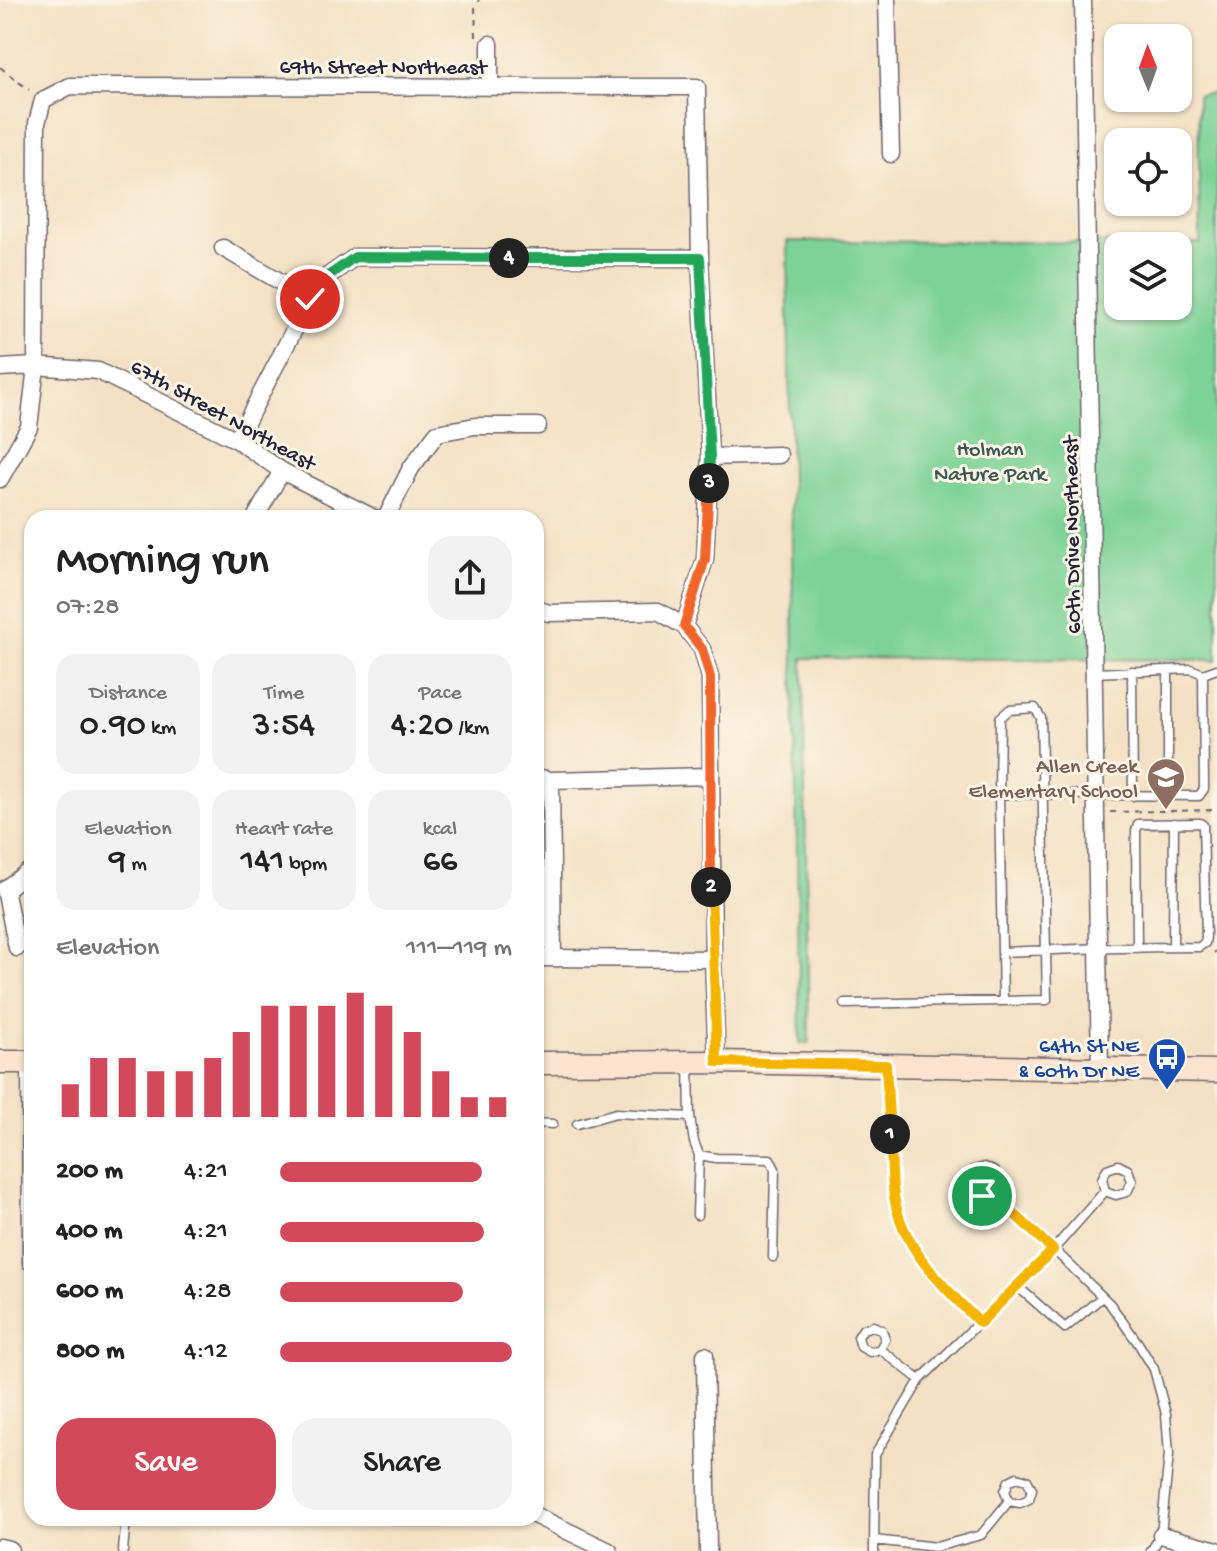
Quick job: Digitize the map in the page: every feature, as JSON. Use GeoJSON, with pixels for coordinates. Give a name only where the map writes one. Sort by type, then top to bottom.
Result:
{"type":"FeatureCollection","features":[{"type":"Feature","properties":{"kind":"main road"},"geometry":{"type":"LineString","coordinates":[[0,1062],[24,1062]]}},
{"type":"Feature","properties":{"kind":"main road"},"geometry":{"type":"LineString","coordinates":[[544,1063],[717,1062],[1217,1071]]}},
{"type":"Feature","properties":{"kind":"street"},"geometry":{"type":"LineString","coordinates":[[887,0],[891,154]]}},
{"type":"Feature","properties":{"kind":"street","name":"60th Drive Northeast"},"geometry":{"type":"LineString","coordinates":[[1083,0],[1100,1070]]}},
{"type":"Feature","properties":{"kind":"street"},"geometry":{"type":"LineString","coordinates":[[490,44],[490,87]]}},
{"type":"Feature","properties":{"kind":"street","name":"69th Street Northeast"},"geometry":{"type":"LineString","coordinates":[[43,100],[70,86],[697,87],[700,258]]}},
{"type":"Feature","properties":{"kind":"street"},"geometry":{"type":"LineString","coordinates":[[0,479],[29,427],[36,366],[37,123],[43,100]]}},
{"type":"Feature","properties":{"kind":"street"},"geometry":{"type":"LineString","coordinates":[[223,248],[310,299]]}},
{"type":"Feature","properties":{"kind":"street"},"geometry":{"type":"LineString","coordinates":[[237,440],[310,299],[328,276],[355,257],[700,258],[710,457],[705,559],[684,626]]}},
{"type":"Feature","properties":{"kind":"street","name":"67th Street Northeast"},"geometry":{"type":"LineString","coordinates":[[0,368],[36,366],[98,371],[237,440],[282,471],[358,510]]}},
{"type":"Feature","properties":{"kind":"street"},"geometry":{"type":"LineString","coordinates":[[390,510],[411,468],[437,433],[475,426],[538,426]]}},
{"type":"Feature","properties":{"kind":"street"},"geometry":{"type":"LineString","coordinates":[[710,457],[779,455]]}},
{"type":"Feature","properties":{"kind":"street"},"geometry":{"type":"LineString","coordinates":[[260,510],[282,471]]}},
{"type":"Feature","properties":{"kind":"street"},"geometry":{"type":"LineString","coordinates":[[544,611],[658,611],[684,626],[702,649],[710,677],[709,776],[717,1062]]}},
{"type":"Feature","properties":{"kind":"street"},"geometry":{"type":"LineString","coordinates":[[709,776],[544,779],[545,958],[713,959]]}},
{"type":"Feature","properties":{"kind":"street"},"geometry":{"type":"LineString","coordinates":[[17,948],[3,889],[24,875]]}},
{"type":"Feature","properties":{"kind":"street"},"geometry":{"type":"LineString","coordinates":[[705,1355],[708,1551]]}},
{"type":"Feature","properties":{"kind":"street"},"geometry":{"type":"LineString","coordinates":[[544,1520],[609,1551]]}},
{"type":"Feature","properties":{"kind":"street"},"geometry":{"type":"LineString","coordinates":[[1161,1535],[1217,1550]]}},
{"type":"Feature","properties":{"kind":"street"},"geometry":{"type":"LineString","coordinates":[[0,1549],[8,1551]]}},
{"type":"Feature","properties":{"kind":"lane"},"geometry":{"type":"LineString","coordinates":[[1094,673],[1191,669],[1203,674],[1217,669]]}},
{"type":"Feature","properties":{"kind":"lane"},"geometry":{"type":"LineString","coordinates":[[1168,670],[1168,796]]}},
{"type":"Feature","properties":{"kind":"lane"},"geometry":{"type":"LineString","coordinates":[[1132,671],[1133,796]]}},
{"type":"Feature","properties":{"kind":"lane"},"geometry":{"type":"LineString","coordinates":[[999,794],[1043,795],[1096,804],[1133,796],[1199,796],[1204,789],[1203,674]]}},
{"type":"Feature","properties":{"kind":"lane"},"geometry":{"type":"LineString","coordinates":[[845,1004],[1003,1001],[1047,1000],[1041,718],[1035,708],[1009,710],[1000,718],[1003,1001]]}},
{"type":"Feature","properties":{"kind":"lane"},"geometry":{"type":"LineString","coordinates":[[1173,947],[1174,823]]}},
{"type":"Feature","properties":{"kind":"lane"},"geometry":{"type":"LineString","coordinates":[[1002,952],[1097,947],[1137,948],[1199,947],[1205,943],[1206,916],[1203,825],[1200,823],[1138,824],[1137,948]]}},
{"type":"Feature","properties":{"kind":"lane"},"geometry":{"type":"LineString","coordinates":[[1206,916],[1217,916]]}},
{"type":"Feature","properties":{"kind":"lane"},"geometry":{"type":"LineString","coordinates":[[689,1062],[690,1117],[699,1155],[697,1215]]}},
{"type":"Feature","properties":{"kind":"lane"},"geometry":{"type":"LineString","coordinates":[[886,1065],[894,1198],[906,1233],[932,1275],[980,1323]]}},
{"type":"Feature","properties":{"kind":"lane"},"geometry":{"type":"LineString","coordinates":[[577,1124],[616,1113],[690,1117]]}},
{"type":"Feature","properties":{"kind":"lane"},"geometry":{"type":"LineString","coordinates":[[544,1123],[553,1124]]}},
{"type":"Feature","properties":{"kind":"lane"},"geometry":{"type":"LineString","coordinates":[[699,1155],[770,1159],[775,1169],[773,1257]]}},
{"type":"Feature","properties":{"kind":"lane"},"geometry":{"type":"LineString","coordinates":[[874,1551],[875,1455],[920,1380],[1053,1250],[1105,1191]]}},
{"type":"Feature","properties":{"kind":"lane"},"geometry":{"type":"LineString","coordinates":[[993,1194],[1102,1297],[1154,1369],[1166,1414],[1169,1465],[1161,1535],[1151,1551]]}},
{"type":"Feature","properties":{"kind":"lane"},"geometry":{"type":"LineString","coordinates":[[1017,1286],[1065,1328],[1102,1297]]}},
{"type":"Feature","properties":{"kind":"lane"},"geometry":{"type":"LineString","coordinates":[[880,1349],[920,1380]]}},
{"type":"Feature","properties":{"kind":"lane"},"geometry":{"type":"LineString","coordinates":[[874,1540],[936,1547],[981,1535],[1009,1501]]}},
{"type":"Feature","properties":{"kind":"lane"},"geometry":{"type":"LineString","coordinates":[[123,1551],[125,1526]]}},
{"type":"Feature","properties":{"kind":"path"},"geometry":{"type":"LineString","coordinates":[[479,0],[475,7],[475,36],[490,44]]}},
{"type":"Feature","properties":{"kind":"path"},"geometry":{"type":"LineString","coordinates":[[0,67],[43,100]]}},
{"type":"Feature","properties":{"kind":"path"},"geometry":{"type":"LineString","coordinates":[[1096,804],[1217,810]]}},
{"type":"Feature","properties":{"kind":"green space","name":"Holman Nature Park"},"geometry":{"type":"Polygon","coordinates":[[[1217,93],[1217,660],[803,658],[809,1043],[800,1043],[787,241],[1104,243],[1104,320],[1192,320],[1192,243],[1200,243],[1198,95],[1217,93]]]}},
{"type":"Feature","properties":{"kind":"place","name":"Allen Creek Elementary School"},"geometry":{"type":"Point","coordinates":[1166,811]}},
{"type":"Feature","properties":{"kind":"place","name":"64th St NE & 60th Dr NE"},"geometry":{"type":"Point","coordinates":[1167,1091]}},
{"type":"Feature","properties":{"kind":"route"},"geometry":{"type":"LineString","coordinates":[[310,299],[328,276],[355,257],[700,258],[710,457],[705,559],[684,626],[702,649],[710,677],[709,776],[717,1062],[886,1065],[894,1198],[906,1233],[932,1275],[980,1323],[1053,1250],[1008,1205],[993,1194],[982,1196]]}}]}
